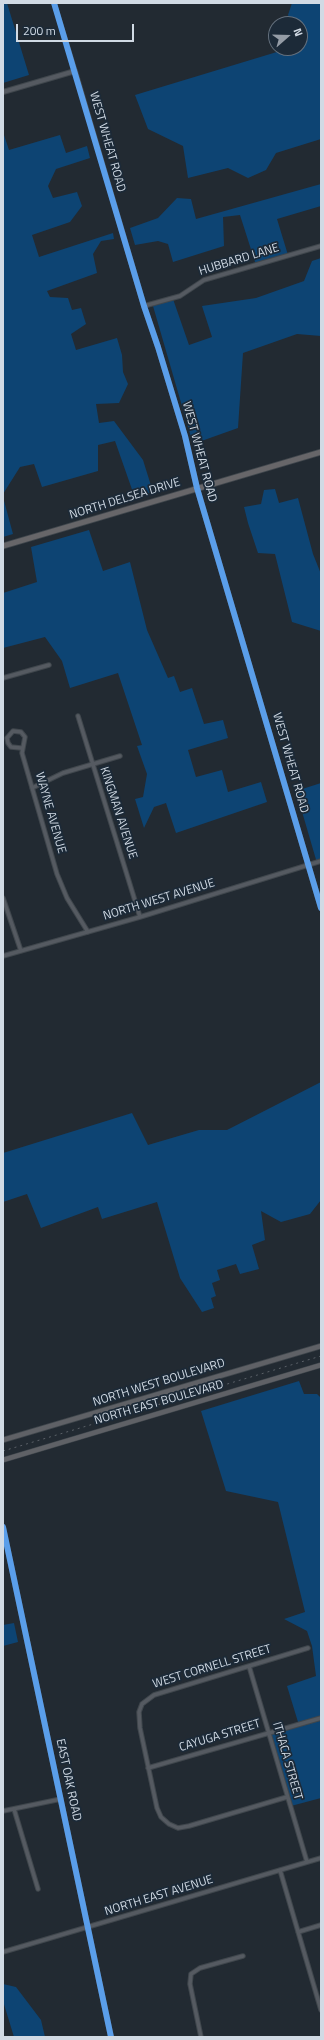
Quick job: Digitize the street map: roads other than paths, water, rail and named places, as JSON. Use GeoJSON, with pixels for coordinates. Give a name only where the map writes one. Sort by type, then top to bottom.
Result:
{"type":"FeatureCollection","features":[{"type":"Feature","properties":{"kind":"main road","name":"NORTH DELSEA DRIVE"},"geometry":{"type":"LineString","coordinates":[[3,546],[321,452]]}},
{"type":"Feature","properties":{"kind":"main road","name":"NORTH WEST BOULEVARD"},"geometry":{"type":"LineString","coordinates":[[3,1440],[321,1346]]}},
{"type":"Feature","properties":{"kind":"main road","name":"NORTH EAST BOULEVARD"},"geometry":{"type":"LineString","coordinates":[[3,1460],[321,1365]]}},
{"type":"Feature","properties":{"kind":"street","name":"WEST WHEAT ROAD"},"geometry":{"type":"LineString","coordinates":[[54,3],[144,306],[186,436],[197,488],[321,908]]}},
{"type":"Feature","properties":{"kind":"street"},"geometry":{"type":"LineString","coordinates":[[3,92],[75,71]]}},
{"type":"Feature","properties":{"kind":"street","name":"HUBBARD LANE"},"geometry":{"type":"LineString","coordinates":[[144,306],[180,296],[204,280],[321,246]]}},
{"type":"Feature","properties":{"kind":"street"},"geometry":{"type":"LineString","coordinates":[[3,678],[49,665]]}},
{"type":"Feature","properties":{"kind":"street","name":"KINGMAN AVENUE"},"geometry":{"type":"LineString","coordinates":[[78,716],[92,766],[140,917]]}},
{"type":"Feature","properties":{"kind":"street","name":"WAYNE AVENUE"},"geometry":{"type":"LineString","coordinates":[[21,748],[11,747],[8,743],[7,738],[13,732],[21,732],[25,737],[22,753],[61,887],[88,932]]}},
{"type":"Feature","properties":{"kind":"street"},"geometry":{"type":"LineString","coordinates":[[32,788],[63,773],[92,766],[120,756]]}},
{"type":"Feature","properties":{"kind":"street","name":"NORTH WEST AVENUE"},"geometry":{"type":"LineString","coordinates":[[3,956],[140,917],[321,861]]}},
{"type":"Feature","properties":{"kind":"street"},"geometry":{"type":"LineString","coordinates":[[3,898],[21,951]]}},
{"type":"Feature","properties":{"kind":"street","name":"EAST OAK ROAD"},"geometry":{"type":"LineString","coordinates":[[3,1527],[111,2037]]}},
{"type":"Feature","properties":{"kind":"street","name":"WEST CORNELL STREET"},"geometry":{"type":"LineString","coordinates":[[287,1797],[196,1825],[178,1828],[164,1820],[158,1813],[139,1723],[139,1712],[142,1704],[154,1695],[308,1648]]}},
{"type":"Feature","properties":{"kind":"street","name":"ITHACA STREET"},"geometry":{"type":"LineString","coordinates":[[249,1666],[307,1862]]}},
{"type":"Feature","properties":{"kind":"street","name":"CAYUGA STREET"},"geometry":{"type":"LineString","coordinates":[[148,1768],[268,1732],[321,1718]]}},
{"type":"Feature","properties":{"kind":"street"},"geometry":{"type":"LineString","coordinates":[[3,1811],[61,1798]]}},
{"type":"Feature","properties":{"kind":"street"},"geometry":{"type":"LineString","coordinates":[[14,1809],[38,1889]]}},
{"type":"Feature","properties":{"kind":"street","name":"NORTH EAST AVENUE"},"geometry":{"type":"LineString","coordinates":[[3,1952],[321,1858]]}},
{"type":"Feature","properties":{"kind":"street"},"geometry":{"type":"LineString","coordinates":[[280,1870],[321,2010]]}},
{"type":"Feature","properties":{"kind":"street"},"geometry":{"type":"LineString","coordinates":[[298,1932],[321,1925]]}},
{"type":"Feature","properties":{"kind":"street"},"geometry":{"type":"LineString","coordinates":[[201,2037],[190,1984],[191,1974],[200,1968],[243,1956]]}},
{"type":"Feature","properties":{"kind":"railway"},"geometry":{"type":"LineString","coordinates":[[3,1451],[321,1356]]}}]}
